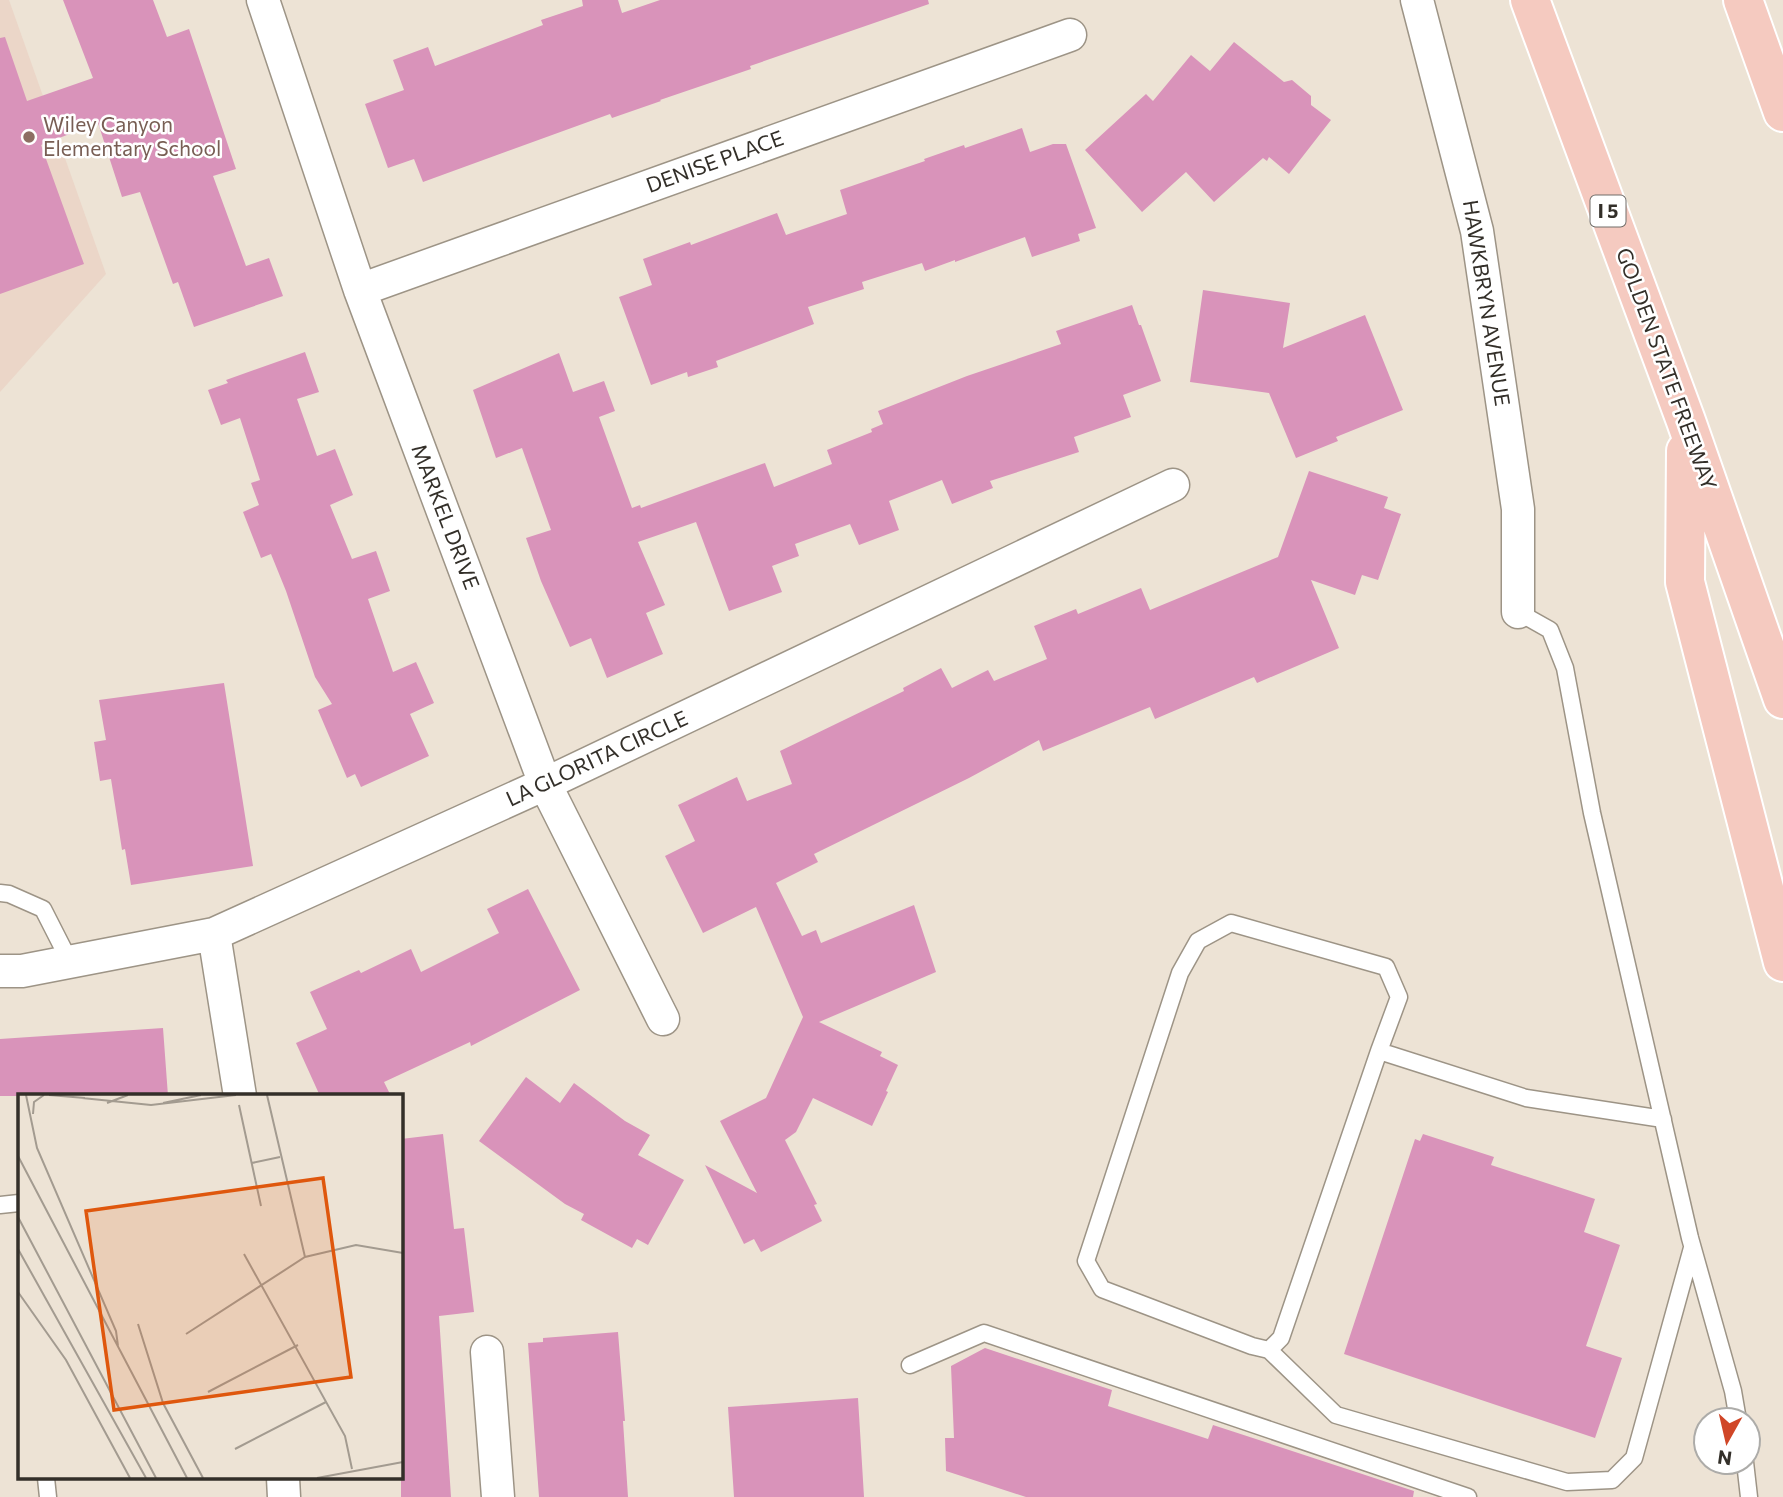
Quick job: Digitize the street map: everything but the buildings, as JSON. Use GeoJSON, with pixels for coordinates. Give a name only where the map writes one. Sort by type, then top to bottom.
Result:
{"type":"FeatureCollection","features":[{"type":"Feature","properties":{"kind":"highway","name":"GOLDEN STATE FREEWAY"},"geometry":{"type":"LineString","coordinates":[[1530,0],[1686,421],[1783,699]]}},
{"type":"Feature","properties":{"kind":"highway"},"geometry":{"type":"LineString","coordinates":[[1743,0],[1783,112]]}},
{"type":"Feature","properties":{"kind":"highway"},"geometry":{"type":"LineString","coordinates":[[1686,421],[1685,582],[1783,962]]}},
{"type":"Feature","properties":{"kind":"street","name":"MARKEL DRIVE"},"geometry":{"type":"LineString","coordinates":[[263,0],[360,290],[545,784],[663,1019]]}},
{"type":"Feature","properties":{"kind":"street","name":"HAWKBRYN AVENUE"},"geometry":{"type":"LineString","coordinates":[[1417,0],[1477,231],[1518,509],[1518,612]]}},
{"type":"Feature","properties":{"kind":"street","name":"DENISE PLACE"},"geometry":{"type":"LineString","coordinates":[[360,290],[1070,35]]}},
{"type":"Feature","properties":{"kind":"street","name":"LA GLORITA CIRCLE"},"geometry":{"type":"LineString","coordinates":[[0,971],[22,971],[214,934],[545,784],[1173,485]]}},
{"type":"Feature","properties":{"kind":"street"},"geometry":{"type":"LineString","coordinates":[[214,934],[240,1094]]}},
{"type":"Feature","properties":{"kind":"street"},"geometry":{"type":"LineString","coordinates":[[488,1352],[498,1497]]}},
{"type":"Feature","properties":{"kind":"lane"},"geometry":{"type":"LineString","coordinates":[[1518,612],[1550,630],[1565,668],[1592,813],[1693,1246],[1736,1406]]}},
{"type":"Feature","properties":{"kind":"lane"},"geometry":{"type":"LineString","coordinates":[[0,893],[9,894],[43,909],[71,962]]}},
{"type":"Feature","properties":{"kind":"lane"},"geometry":{"type":"LineString","coordinates":[[1269,1350],[1281,1338],[1398,997],[1386,967],[1231,923],[1198,941],[1180,973],[1086,1262],[1102,1289],[1269,1350],[1336,1415],[1567,1482],[1612,1480],[1634,1458],[1693,1246]]}},
{"type":"Feature","properties":{"kind":"lane"},"geometry":{"type":"LineString","coordinates":[[1379,1051],[1526,1098],[1663,1119]]}},
{"type":"Feature","properties":{"kind":"lane"},"geometry":{"type":"LineString","coordinates":[[0,1205],[18,1203]]}},
{"type":"Feature","properties":{"kind":"lane"},"geometry":{"type":"LineString","coordinates":[[910,1365],[984,1333],[1468,1497]]}},
{"type":"Feature","properties":{"kind":"lane"},"geometry":{"type":"LineString","coordinates":[[1747,1476],[1749,1497]]}},
{"type":"Feature","properties":{"kind":"shaded area","name":"Wiley Canyon Elementary School"},"geometry":{"type":"Polygon","coordinates":[[[0,0],[9,0],[106,274],[0,392],[0,0]]]}},
{"type":"Feature","properties":{"kind":"place","name":"Wiley Canyon Elementary School"},"geometry":{"type":"Point","coordinates":[29,137]}}]}
